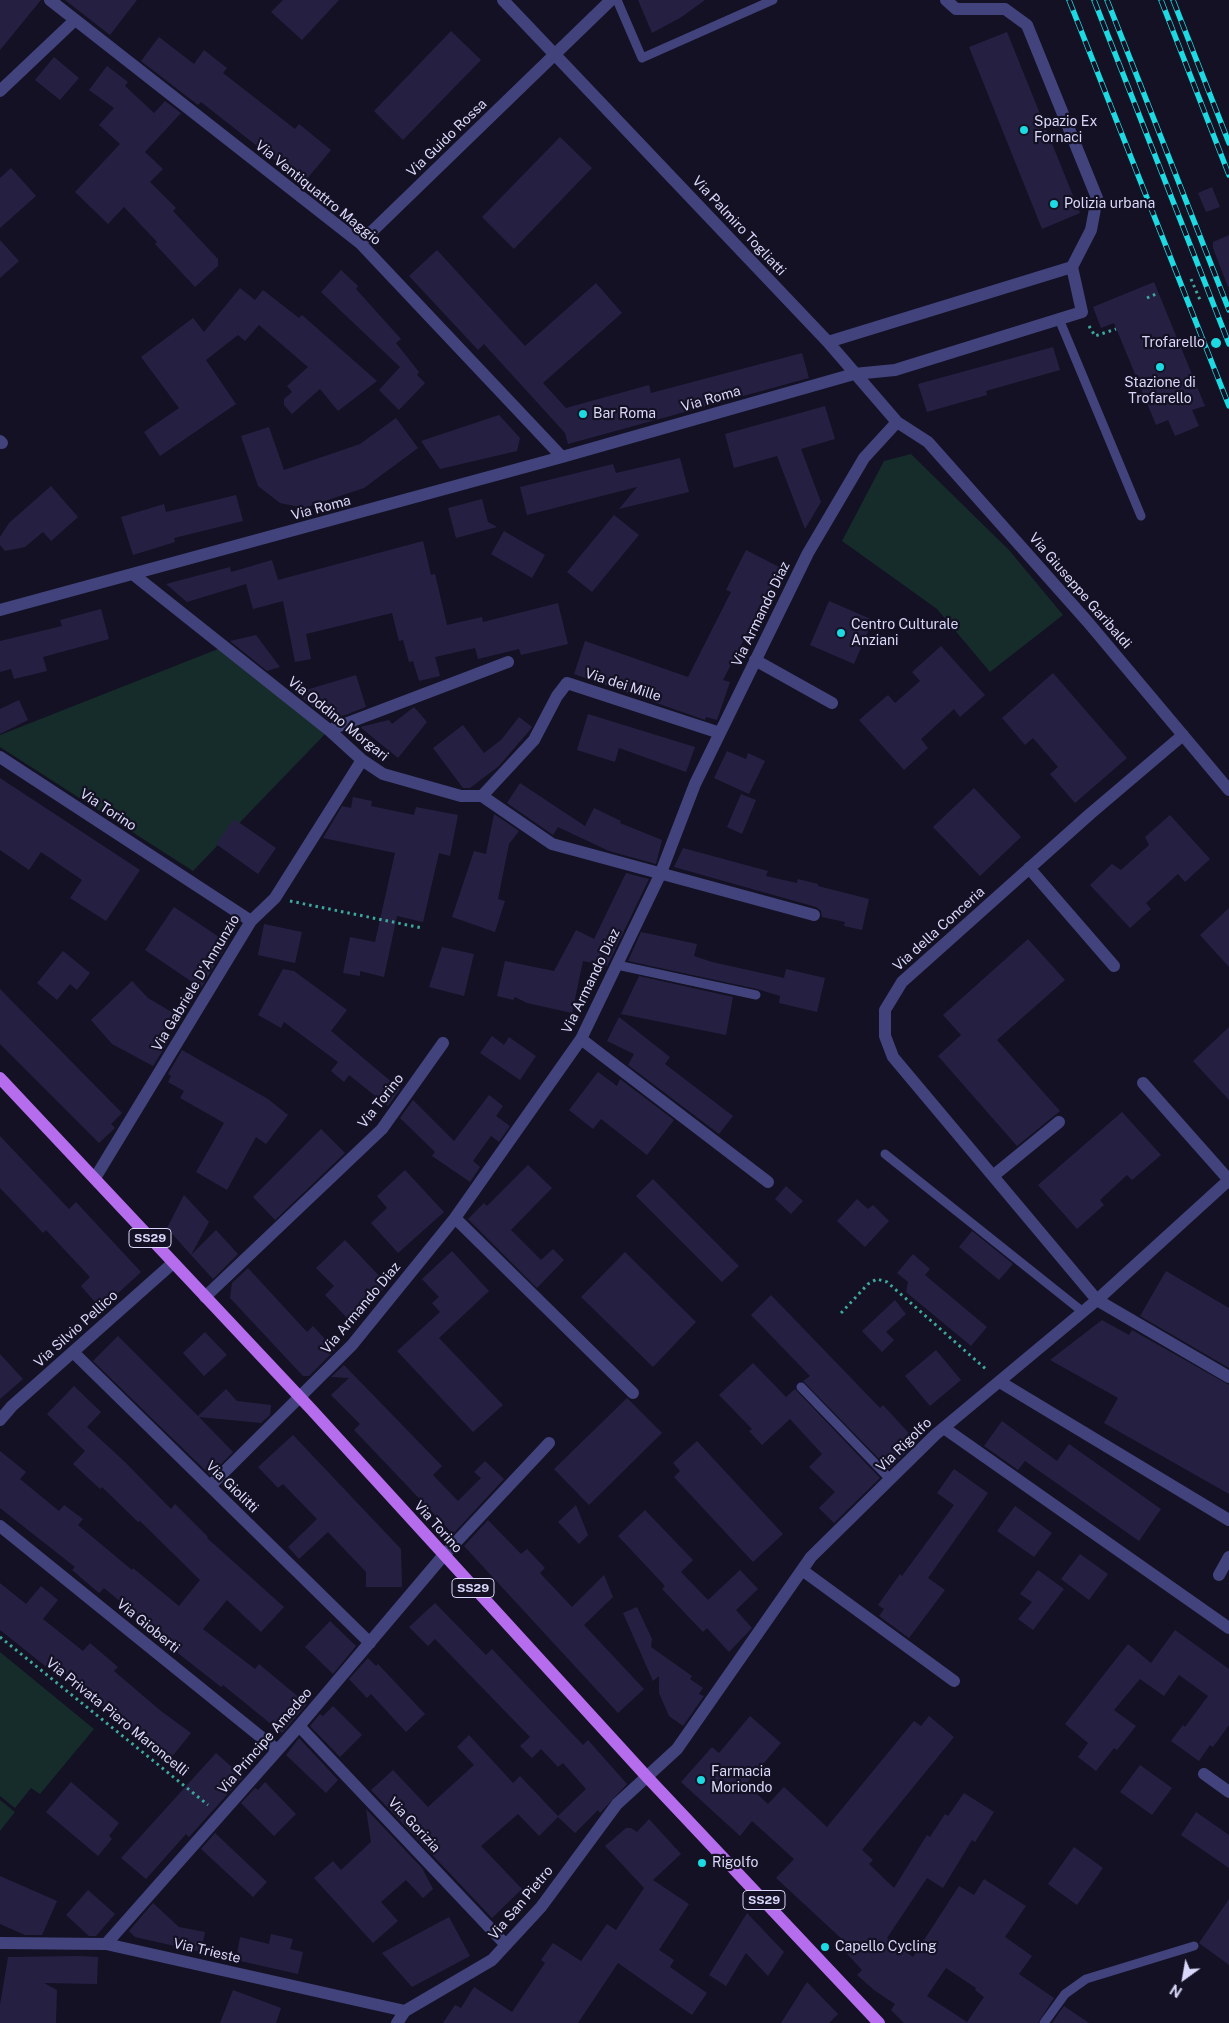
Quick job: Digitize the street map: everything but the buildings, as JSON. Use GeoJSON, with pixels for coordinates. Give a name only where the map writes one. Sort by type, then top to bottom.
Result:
{"type":"FeatureCollection","features":[{"type":"Feature","properties":{"kind":"main road","name":"Via Torino"},"geometry":{"type":"LineString","coordinates":[[0,1078],[300,1398],[648,1778]]}},
{"type":"Feature","properties":{"kind":"main road","name":"SS29"},"geometry":{"type":"LineString","coordinates":[[648,1778],[879,2023]]}},
{"type":"Feature","properties":{"kind":"street","name":"Via Ventiquattro Maggio"},"geometry":{"type":"LineString","coordinates":[[50,0],[360,243],[562,457]]}},
{"type":"Feature","properties":{"kind":"street","name":"Via Palmiro Togliatti"},"geometry":{"type":"LineString","coordinates":[[503,0],[828,342],[897,422]]}},
{"type":"Feature","properties":{"kind":"street"},"geometry":{"type":"LineString","coordinates":[[555,54],[611,0]]}},
{"type":"Feature","properties":{"kind":"street"},"geometry":{"type":"LineString","coordinates":[[946,0],[956,9],[1005,9],[1027,25],[1097,198],[1091,230],[1072,267],[1082,312]]}},
{"type":"Feature","properties":{"kind":"street"},"geometry":{"type":"LineString","coordinates":[[0,91],[76,20]]}},
{"type":"Feature","properties":{"kind":"street","name":"Via Guido Rossa"},"geometry":{"type":"LineString","coordinates":[[360,243],[555,54]]}},
{"type":"Feature","properties":{"kind":"street"},"geometry":{"type":"LineString","coordinates":[[828,342],[1072,267]]}},
{"type":"Feature","properties":{"kind":"street","name":"Via Roma"},"geometry":{"type":"LineString","coordinates":[[0,610],[562,457],[854,374],[895,370],[1082,312]]}},
{"type":"Feature","properties":{"kind":"street","name":"Via Armando Diaz"},"geometry":{"type":"LineString","coordinates":[[210,1486],[352,1345],[455,1218],[581,1039],[660,875],[695,784],[808,554],[864,458],[897,422]]}},
{"type":"Feature","properties":{"kind":"street","name":"Via Giuseppe Garibaldi"},"geometry":{"type":"LineString","coordinates":[[897,422],[928,442],[1087,621],[1229,790]]}},
{"type":"Feature","properties":{"kind":"street","name":"Via Oddino Morgari"},"geometry":{"type":"LineString","coordinates":[[134,575],[329,730],[362,760],[383,774],[461,796],[482,796]]}},
{"type":"Feature","properties":{"kind":"street"},"geometry":{"type":"LineString","coordinates":[[755,660],[832,702]]}},
{"type":"Feature","properties":{"kind":"street"},"geometry":{"type":"LineString","coordinates":[[329,730],[508,662]]}},
{"type":"Feature","properties":{"kind":"street","name":"Via dei Mille"},"geometry":{"type":"LineString","coordinates":[[482,796],[534,740],[557,696],[568,683],[720,733]]}},
{"type":"Feature","properties":{"kind":"street","name":"Via della Conceria"},"geometry":{"type":"LineString","coordinates":[[1183,735],[1029,868],[902,982],[885,1010],[885,1036],[893,1057],[1098,1300],[1229,1377]]}},
{"type":"Feature","properties":{"kind":"street","name":"Via Torino"},"geometry":{"type":"LineString","coordinates":[[0,757],[251,921]]}},
{"type":"Feature","properties":{"kind":"street","name":"Via Gabriele D'Annunzio"},"geometry":{"type":"LineString","coordinates":[[95,1178],[251,921],[275,898],[362,760]]}},
{"type":"Feature","properties":{"kind":"street"},"geometry":{"type":"LineString","coordinates":[[482,796],[552,844],[660,875],[814,915]]}},
{"type":"Feature","properties":{"kind":"street"},"geometry":{"type":"LineString","coordinates":[[1029,868],[1114,966]]}},
{"type":"Feature","properties":{"kind":"street"},"geometry":{"type":"LineString","coordinates":[[581,1039],[768,1182]]}},
{"type":"Feature","properties":{"kind":"street","name":"Via Torino"},"geometry":{"type":"LineString","coordinates":[[205,1297],[382,1129],[443,1043]]}},
{"type":"Feature","properties":{"kind":"street"},"geometry":{"type":"LineString","coordinates":[[1143,1083],[1229,1180]]}},
{"type":"Feature","properties":{"kind":"street"},"geometry":{"type":"LineString","coordinates":[[993,1176],[1058,1122]]}},
{"type":"Feature","properties":{"kind":"street","name":"Via Rigolfo"},"geometry":{"type":"LineString","coordinates":[[648,1778],[677,1749],[811,1557],[944,1428],[1098,1300],[1229,1180]]}},
{"type":"Feature","properties":{"kind":"street"},"geometry":{"type":"LineString","coordinates":[[455,1218],[633,1393]]}},
{"type":"Feature","properties":{"kind":"street","name":"Via Silvio Pellico"},"geometry":{"type":"LineString","coordinates":[[0,1420],[12,1406],[173,1263]]}},
{"type":"Feature","properties":{"kind":"street","name":"Via Giolitti"},"geometry":{"type":"LineString","coordinates":[[73,1352],[370,1643]]}},
{"type":"Feature","properties":{"kind":"street"},"geometry":{"type":"LineString","coordinates":[[1000,1382],[1229,1520]]}},
{"type":"Feature","properties":{"kind":"street"},"geometry":{"type":"LineString","coordinates":[[944,1428],[1229,1628]]}},
{"type":"Feature","properties":{"kind":"street","name":"Via Principe Amedeo"},"geometry":{"type":"LineString","coordinates":[[106,1944],[299,1726],[443,1556],[548,1443]]}},
{"type":"Feature","properties":{"kind":"street","name":"Via Gioberti"},"geometry":{"type":"LineString","coordinates":[[0,1526],[277,1750]]}},
{"type":"Feature","properties":{"kind":"street"},"geometry":{"type":"LineString","coordinates":[[1219,1575],[1229,1557]]}},
{"type":"Feature","properties":{"kind":"street"},"geometry":{"type":"LineString","coordinates":[[802,1570],[954,1681]]}},
{"type":"Feature","properties":{"kind":"street","name":"Via Gorizia"},"geometry":{"type":"LineString","coordinates":[[299,1726],[506,1945]]}},
{"type":"Feature","properties":{"kind":"street"},"geometry":{"type":"LineString","coordinates":[[1204,1774],[1229,1792]]}},
{"type":"Feature","properties":{"kind":"street","name":"Via San Pietro"},"geometry":{"type":"LineString","coordinates":[[397,2023],[405,2011],[492,1960],[541,1907],[617,1804],[648,1778]]}},
{"type":"Feature","properties":{"kind":"street","name":"Via Trieste"},"geometry":{"type":"LineString","coordinates":[[0,1943],[106,1944],[405,2011]]}},
{"type":"Feature","properties":{"kind":"lane"},"geometry":{"type":"LineString","coordinates":[[617,0],[642,58],[772,0]]}},
{"type":"Feature","properties":{"kind":"lane"},"geometry":{"type":"LineString","coordinates":[[1059,319],[1141,516]]}},
{"type":"Feature","properties":{"kind":"lane"},"geometry":{"type":"LineString","coordinates":[[616,965],[756,995]]}},
{"type":"Feature","properties":{"kind":"lane"},"geometry":{"type":"LineString","coordinates":[[885,1154],[1083,1312]]}},
{"type":"Feature","properties":{"kind":"lane"},"geometry":{"type":"LineString","coordinates":[[801,1387],[890,1479]]}},
{"type":"Feature","properties":{"kind":"lane"},"geometry":{"type":"LineString","coordinates":[[1044,2023],[1065,1994],[1086,1979],[1194,1946]]}},
{"type":"Feature","properties":{"kind":"path"},"geometry":{"type":"LineString","coordinates":[[1191,279],[1200,300]]}},
{"type":"Feature","properties":{"kind":"path"},"geometry":{"type":"LineString","coordinates":[[1147,298],[1158,293]]}},
{"type":"Feature","properties":{"kind":"path"},"geometry":{"type":"LineString","coordinates":[[1082,312],[1095,336],[1116,329]]}},
{"type":"Feature","properties":{"kind":"path"},"geometry":{"type":"LineString","coordinates":[[275,898],[422,928]]}},
{"type":"Feature","properties":{"kind":"path"},"geometry":{"type":"LineString","coordinates":[[841,1313],[868,1284],[877,1279],[888,1282],[1000,1382]]}},
{"type":"Feature","properties":{"kind":"path","name":"Via Privata Piero Maroncelli"},"geometry":{"type":"LineString","coordinates":[[0,1637],[220,1815]]}},
{"type":"Feature","properties":{"kind":"green space"},"geometry":{"type":"Polygon","coordinates":[[[911,454],[1009,550],[1063,615],[990,672],[937,609],[842,541],[884,461],[911,454]]]}},
{"type":"Feature","properties":{"kind":"green space"},"geometry":{"type":"Polygon","coordinates":[[[223,647],[329,730],[193,871],[0,747],[0,735],[223,647]]]}},
{"type":"Feature","properties":{"kind":"green space"},"geometry":{"type":"Polygon","coordinates":[[[0,1652],[94,1729],[40,1794],[31,1788],[15,1808],[0,1796],[0,1652]]]}},
{"type":"Feature","properties":{"kind":"green space"},"geometry":{"type":"Polygon","coordinates":[[[0,1800],[15,1812],[0,1831],[0,1800]]]}},
{"type":"Feature","properties":{"kind":"railway"},"geometry":{"type":"LineString","coordinates":[[1069,0],[1229,406]]}},
{"type":"Feature","properties":{"kind":"railway"},"geometry":{"type":"LineString","coordinates":[[1094,0],[1229,344]]}},
{"type":"Feature","properties":{"kind":"railway"},"geometry":{"type":"LineString","coordinates":[[1107,0],[1229,310]]}},
{"type":"Feature","properties":{"kind":"railway"},"geometry":{"type":"LineString","coordinates":[[1161,0],[1229,175]]}},
{"type":"Feature","properties":{"kind":"railway"},"geometry":{"type":"LineString","coordinates":[[1173,0],[1229,143]]}},
{"type":"Feature","properties":{"kind":"place","name":"Spazio Ex Fornaci"},"geometry":{"type":"Point","coordinates":[1024,130]}},
{"type":"Feature","properties":{"kind":"place","name":"Polizia urbana"},"geometry":{"type":"Point","coordinates":[1054,204]}},
{"type":"Feature","properties":{"kind":"place","name":"Trofarello"},"geometry":{"type":"Point","coordinates":[1216,343]}},
{"type":"Feature","properties":{"kind":"place","name":"Stazione di Trofarello"},"geometry":{"type":"Point","coordinates":[1160,367]}},
{"type":"Feature","properties":{"kind":"place","name":"Bar Roma"},"geometry":{"type":"Point","coordinates":[583,414]}},
{"type":"Feature","properties":{"kind":"place","name":"Centro Culturale Anziani"},"geometry":{"type":"Point","coordinates":[841,633]}},
{"type":"Feature","properties":{"kind":"place","name":"Farmacia Moriondo"},"geometry":{"type":"Point","coordinates":[701,1780]}},
{"type":"Feature","properties":{"kind":"place","name":"Rigolfo"},"geometry":{"type":"Point","coordinates":[702,1863]}},
{"type":"Feature","properties":{"kind":"place","name":"Capello Cycling"},"geometry":{"type":"Point","coordinates":[825,1947]}}]}
